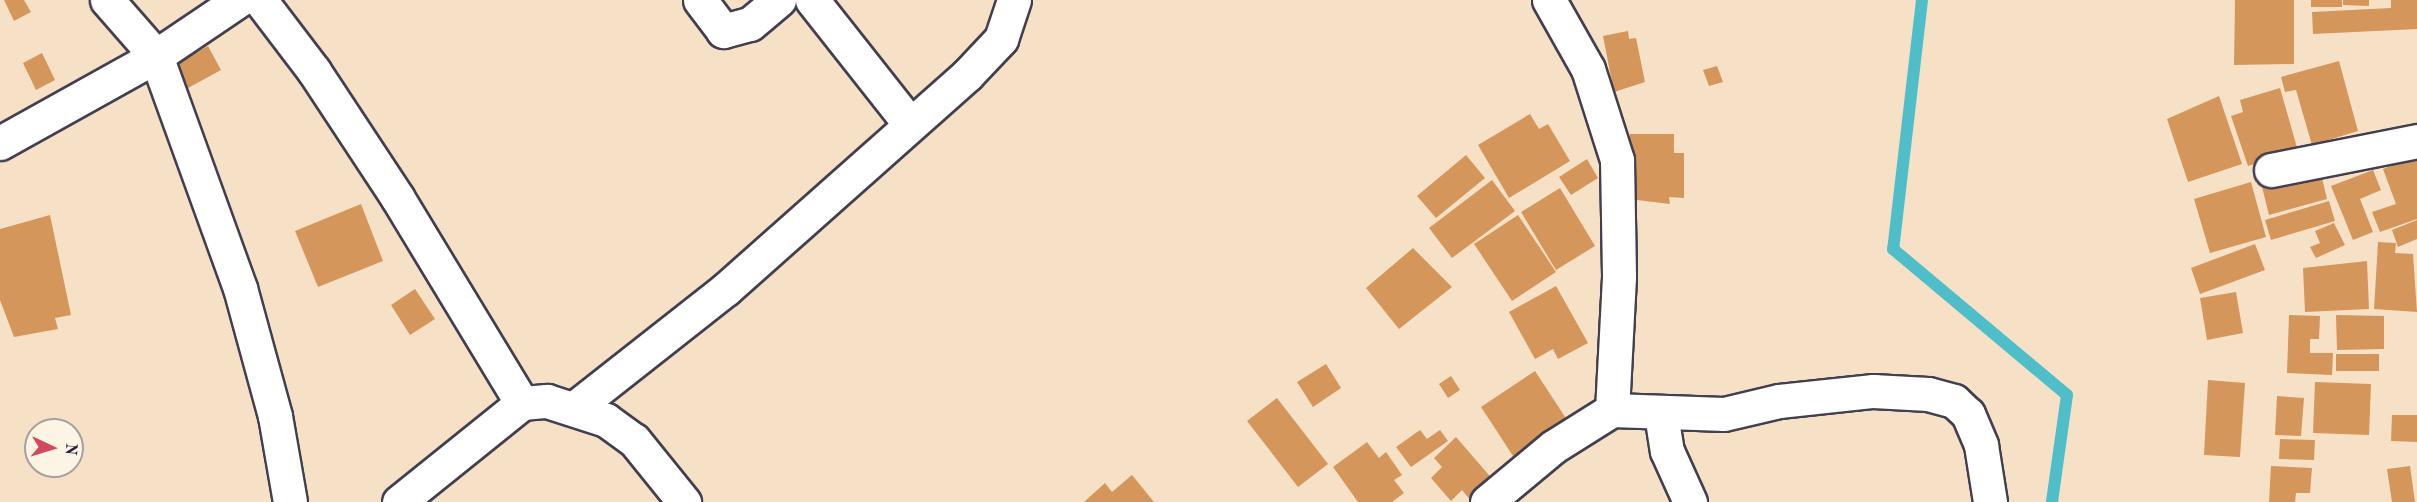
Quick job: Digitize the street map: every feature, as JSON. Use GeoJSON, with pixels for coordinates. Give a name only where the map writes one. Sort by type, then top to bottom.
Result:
{"type":"FeatureCollection","features":[{"type":"Feature","properties":{"kind":"street"},"geometry":{"type":"LineString","coordinates":[[108,0],[156,56],[240,288],[275,416],[290,502]]}},
{"type":"Feature","properties":{"kind":"street"},"geometry":{"type":"LineString","coordinates":[[0,143],[156,56],[238,0]]}},
{"type":"Feature","properties":{"kind":"street"},"geometry":{"type":"LineString","coordinates":[[260,0],[314,71],[397,197],[522,403]]}},
{"type":"Feature","properties":{"kind":"street"},"geometry":{"type":"LineString","coordinates":[[700,0],[723,31],[750,24],[779,0]]}},
{"type":"Feature","properties":{"kind":"street"},"geometry":{"type":"LineString","coordinates":[[812,0],[909,123]]}},
{"type":"Feature","properties":{"kind":"street"},"geometry":{"type":"LineString","coordinates":[[576,407],[717,296],[1001,39],[1014,0]]}},
{"type":"Feature","properties":{"kind":"street"},"geometry":{"type":"LineString","coordinates":[[1549,0],[1588,69],[1617,160],[1620,277],[1612,410]]}},
{"type":"Feature","properties":{"kind":"street"},"geometry":{"type":"LineString","coordinates":[[2271,170],[2417,141]]}},
{"type":"Feature","properties":{"kind":"street"},"geometry":{"type":"LineString","coordinates":[[1487,502],[1553,447],[1612,410],[1661,414],[1724,414],[1837,394],[1928,394],[1954,400],[1968,414],[1981,445],[1990,502]]}},
{"type":"Feature","properties":{"kind":"street"},"geometry":{"type":"LineString","coordinates":[[399,502],[522,403],[576,407],[634,440],[684,502]]}},
{"type":"Feature","properties":{"kind":"street"},"geometry":{"type":"LineString","coordinates":[[1661,414],[1667,451],[1690,502]]}},
{"type":"Feature","properties":{"kind":"building"},"geometry":{"type":"Polygon","coordinates":[[[4,0],[24,0],[31,12],[14,21],[4,0]]]}},
{"type":"Feature","properties":{"kind":"building"},"geometry":{"type":"Polygon","coordinates":[[[2235,0],[2294,0],[2294,64],[2234,65],[2235,0]]]}},
{"type":"Feature","properties":{"kind":"building"},"geometry":{"type":"Polygon","coordinates":[[[2311,0],[2342,0],[2342,7],[2311,7],[2311,0]]]}},
{"type":"Feature","properties":{"kind":"building"},"geometry":{"type":"Polygon","coordinates":[[[2343,0],[2369,0],[2369,6],[2343,5],[2343,0]]]}},
{"type":"Feature","properties":{"kind":"building"},"geometry":{"type":"Polygon","coordinates":[[[2391,0],[2417,0],[2417,29],[2313,34],[2312,12],[2391,8],[2391,0]]]}},
{"type":"Feature","properties":{"kind":"building"},"geometry":{"type":"Polygon","coordinates":[[[1628,31],[1629,39],[1636,38],[1645,82],[1614,92],[1603,36],[1628,31]]]}},
{"type":"Feature","properties":{"kind":"building"},"geometry":{"type":"Polygon","coordinates":[[[208,46],[221,70],[188,88],[175,64],[208,46]]]}},
{"type":"Feature","properties":{"kind":"building"},"geometry":{"type":"Polygon","coordinates":[[[42,53],[55,80],[36,90],[23,63],[42,53]]]}},
{"type":"Feature","properties":{"kind":"building"},"geometry":{"type":"Polygon","coordinates":[[[2339,61],[2358,131],[2312,145],[2296,90],[2285,92],[2281,77],[2339,61]]]}},
{"type":"Feature","properties":{"kind":"building"},"geometry":{"type":"Polygon","coordinates":[[[1717,66],[1723,82],[1709,86],[1703,70],[1717,66]]]}},
{"type":"Feature","properties":{"kind":"building"},"geometry":{"type":"Polygon","coordinates":[[[2280,88],[2298,151],[2248,166],[2231,116],[2243,112],[2240,100],[2280,88]]]}},
{"type":"Feature","properties":{"kind":"building"},"geometry":{"type":"Polygon","coordinates":[[[2219,96],[2242,164],[2188,182],[2167,119],[2219,96]]]}},
{"type":"Feature","properties":{"kind":"building"},"geometry":{"type":"Polygon","coordinates":[[[1530,114],[1539,129],[1548,124],[1570,161],[1509,198],[1478,145],[1530,114]]]}},
{"type":"Feature","properties":{"kind":"building"},"geometry":{"type":"Polygon","coordinates":[[[1630,134],[1674,134],[1674,153],[1684,153],[1684,198],[1669,197],[1670,204],[1629,199],[1630,134]]]}},
{"type":"Feature","properties":{"kind":"building"},"geometry":{"type":"Polygon","coordinates":[[[1466,155],[1485,178],[1436,218],[1417,196],[1466,155]]]}},
{"type":"Feature","properties":{"kind":"building"},"geometry":{"type":"Polygon","coordinates":[[[2417,156],[2417,219],[2380,232],[2372,212],[2396,204],[2383,169],[2417,156]]]}},
{"type":"Feature","properties":{"kind":"building"},"geometry":{"type":"Polygon","coordinates":[[[1587,159],[1598,178],[1571,195],[1559,177],[1587,159]]]}},
{"type":"Feature","properties":{"kind":"building"},"geometry":{"type":"Polygon","coordinates":[[[2320,170],[2327,199],[2269,215],[2262,187],[2320,170]]]}},
{"type":"Feature","properties":{"kind":"building"},"geometry":{"type":"Polygon","coordinates":[[[2373,170],[2381,190],[2360,199],[2373,232],[2353,240],[2331,186],[2373,170]]]}},
{"type":"Feature","properties":{"kind":"building"},"geometry":{"type":"Polygon","coordinates":[[[1492,180],[1515,211],[1452,258],[1429,228],[1492,180]]]}},
{"type":"Feature","properties":{"kind":"building"},"geometry":{"type":"Polygon","coordinates":[[[2251,182],[2266,237],[2210,253],[2194,199],[2251,182]]]}},
{"type":"Feature","properties":{"kind":"building"},"geometry":{"type":"Polygon","coordinates":[[[1560,188],[1595,246],[1556,270],[1521,212],[1560,188]]]}},
{"type":"Feature","properties":{"kind":"building"},"geometry":{"type":"Polygon","coordinates":[[[2329,201],[2335,221],[2271,240],[2265,220],[2329,201]]]}},
{"type":"Feature","properties":{"kind":"building"},"geometry":{"type":"Polygon","coordinates":[[[361,204],[383,261],[318,287],[295,231],[361,204]]]}},
{"type":"Feature","properties":{"kind":"building"},"geometry":{"type":"Polygon","coordinates":[[[50,215],[71,315],[55,318],[58,329],[14,337],[0,300],[0,229],[50,215]]]}},
{"type":"Feature","properties":{"kind":"building"},"geometry":{"type":"Polygon","coordinates":[[[1518,215],[1556,272],[1512,301],[1474,244],[1518,215]]]}},
{"type":"Feature","properties":{"kind":"building"},"geometry":{"type":"Polygon","coordinates":[[[2417,220],[2417,239],[2398,247],[2392,230],[2417,220]]]}},
{"type":"Feature","properties":{"kind":"building"},"geometry":{"type":"Polygon","coordinates":[[[2334,223],[2345,245],[2316,258],[2310,247],[2320,243],[2315,231],[2334,223]]]}},
{"type":"Feature","properties":{"kind":"building"},"geometry":{"type":"Polygon","coordinates":[[[2378,242],[2396,243],[2395,253],[2413,254],[2417,312],[2374,309],[2378,242]]]}},
{"type":"Feature","properties":{"kind":"building"},"geometry":{"type":"Polygon","coordinates":[[[2255,244],[2265,270],[2200,294],[2191,268],[2255,244]]]}},
{"type":"Feature","properties":{"kind":"building"},"geometry":{"type":"Polygon","coordinates":[[[1413,248],[1452,287],[1399,329],[1366,288],[1413,248]]]}},
{"type":"Feature","properties":{"kind":"building"},"geometry":{"type":"Polygon","coordinates":[[[2367,261],[2369,309],[2305,312],[2303,268],[2367,261]]]}},
{"type":"Feature","properties":{"kind":"building"},"geometry":{"type":"Polygon","coordinates":[[[1556,286],[1588,343],[1558,359],[1553,349],[1535,359],[1509,312],[1556,286]]]}},
{"type":"Feature","properties":{"kind":"building"},"geometry":{"type":"Polygon","coordinates":[[[415,289],[435,319],[410,335],[391,305],[415,289]]]}},
{"type":"Feature","properties":{"kind":"building"},"geometry":{"type":"Polygon","coordinates":[[[2236,292],[2243,333],[2207,340],[2200,298],[2236,292]]]}},
{"type":"Feature","properties":{"kind":"building"},"geometry":{"type":"Polygon","coordinates":[[[2289,315],[2320,316],[2319,339],[2310,339],[2310,353],[2333,353],[2332,375],[2287,373],[2289,315]]]}},
{"type":"Feature","properties":{"kind":"building"},"geometry":{"type":"Polygon","coordinates":[[[2336,315],[2384,316],[2384,349],[2337,350],[2336,315]]]}},
{"type":"Feature","properties":{"kind":"building"},"geometry":{"type":"Polygon","coordinates":[[[2336,354],[2379,354],[2379,371],[2336,371],[2336,354]]]}},
{"type":"Feature","properties":{"kind":"building"},"geometry":{"type":"Polygon","coordinates":[[[1326,364],[1341,388],[1313,407],[1297,382],[1326,364]]]}},
{"type":"Feature","properties":{"kind":"building"},"geometry":{"type":"Polygon","coordinates":[[[1535,371],[1569,423],[1515,459],[1481,407],[1535,371]]]}},
{"type":"Feature","properties":{"kind":"building"},"geometry":{"type":"Polygon","coordinates":[[[1451,376],[1460,390],[1448,398],[1439,384],[1451,376]]]}},
{"type":"Feature","properties":{"kind":"building"},"geometry":{"type":"Polygon","coordinates":[[[2208,380],[2245,383],[2240,457],[2204,455],[2208,380]]]}},
{"type":"Feature","properties":{"kind":"building"},"geometry":{"type":"Polygon","coordinates":[[[2315,382],[2371,384],[2369,435],[2313,433],[2315,382]]]}},
{"type":"Feature","properties":{"kind":"building"},"geometry":{"type":"Polygon","coordinates":[[[2277,396],[2304,398],[2301,436],[2275,435],[2277,396]]]}},
{"type":"Feature","properties":{"kind":"building"},"geometry":{"type":"Polygon","coordinates":[[[1277,398],[1328,464],[1298,487],[1247,421],[1277,398]]]}},
{"type":"Feature","properties":{"kind":"building"},"geometry":{"type":"Polygon","coordinates":[[[2392,415],[2417,415],[2417,442],[2391,441],[2392,415]]]}},
{"type":"Feature","properties":{"kind":"building"},"geometry":{"type":"Polygon","coordinates":[[[1420,430],[1427,439],[1440,430],[1448,441],[1411,467],[1396,447],[1420,430]]]}},
{"type":"Feature","properties":{"kind":"building"},"geometry":{"type":"Polygon","coordinates":[[[1456,437],[1495,482],[1472,502],[1462,490],[1451,501],[1431,478],[1442,467],[1434,458],[1456,437]]]}},
{"type":"Feature","properties":{"kind":"building"},"geometry":{"type":"Polygon","coordinates":[[[2280,439],[2315,440],[2314,460],[2279,459],[2280,439]]]}},
{"type":"Feature","properties":{"kind":"building"},"geometry":{"type":"Polygon","coordinates":[[[1367,442],[1379,458],[1386,452],[1402,475],[1394,480],[1404,493],[1392,502],[1358,502],[1333,467],[1367,442]]]}},
{"type":"Feature","properties":{"kind":"building"},"geometry":{"type":"Polygon","coordinates":[[[2271,466],[2312,468],[2310,493],[2296,493],[2295,502],[2269,502],[2271,466]]]}},
{"type":"Feature","properties":{"kind":"building"},"geometry":{"type":"Polygon","coordinates":[[[2410,466],[2415,502],[2392,502],[2387,469],[2410,466]]]}},
{"type":"Feature","properties":{"kind":"building"},"geometry":{"type":"Polygon","coordinates":[[[1132,475],[1154,502],[1084,502],[1105,483],[1112,492],[1132,475]]]}},
{"type":"Feature","properties":{"kind":"waterway"},"geometry":{"type":"LineString","coordinates":[[1922,0],[1893,249],[2067,395],[2052,502]]}}]}
